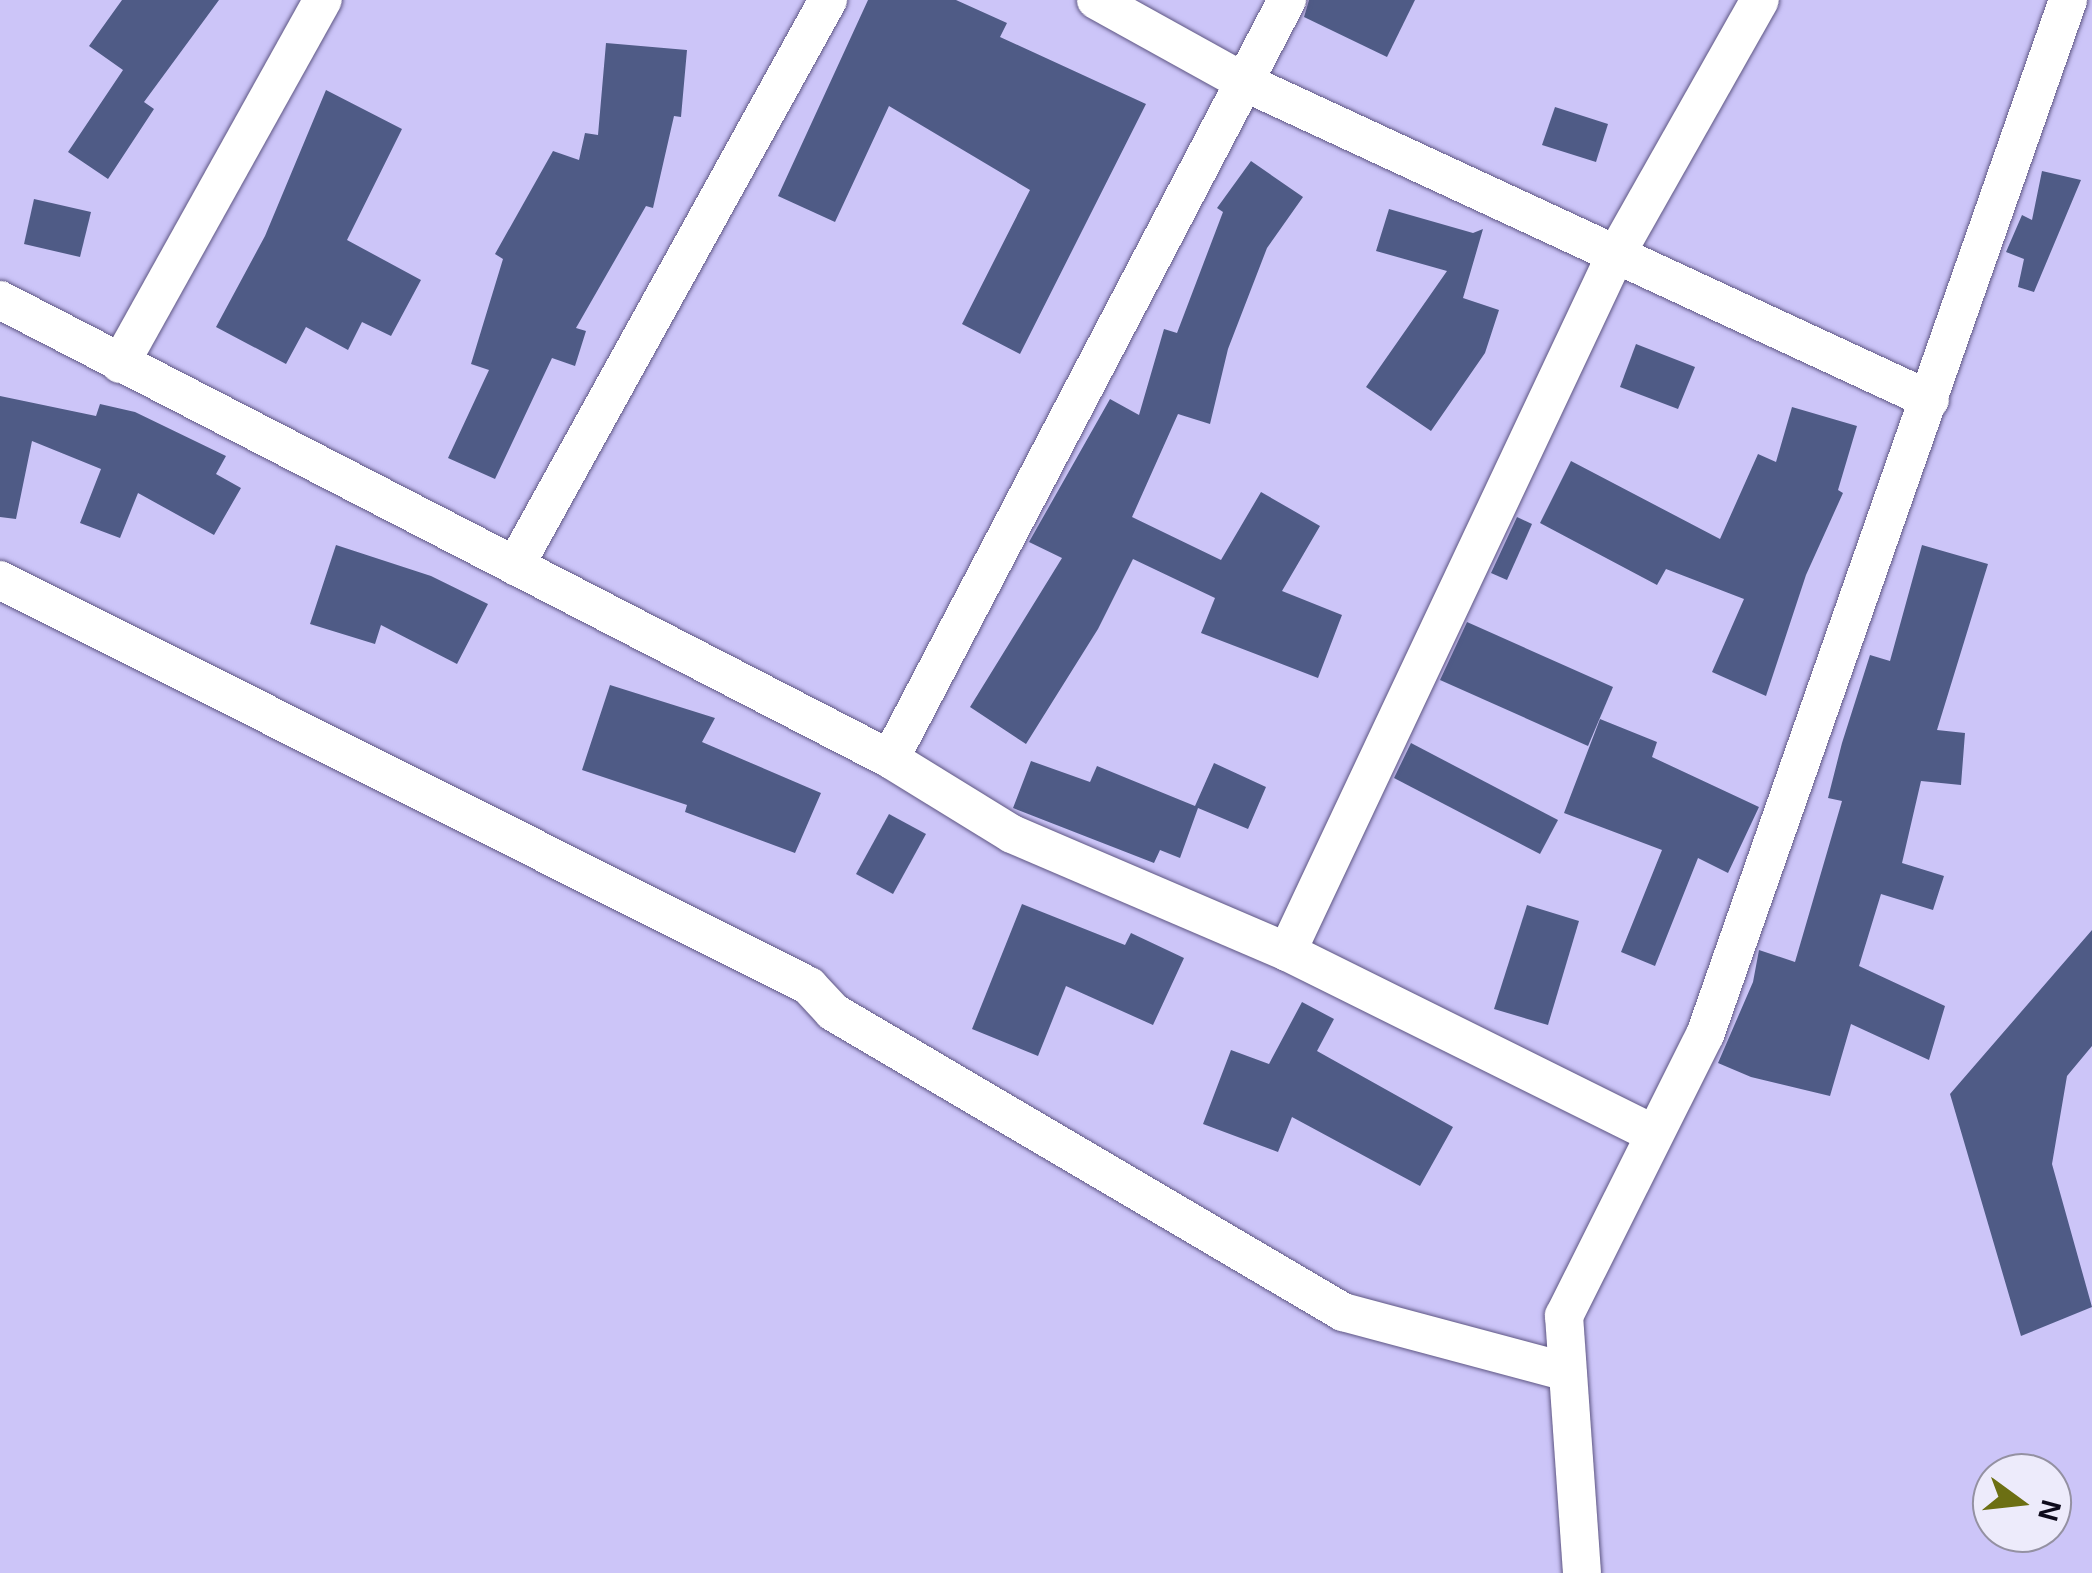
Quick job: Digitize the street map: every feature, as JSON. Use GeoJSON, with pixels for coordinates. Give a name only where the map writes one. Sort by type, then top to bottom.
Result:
{"type":"FeatureCollection","features":[{"type":"Feature","properties":{"kind":"street"},"geometry":{"type":"LineString","coordinates":[[120,364],[323,0]]}},
{"type":"Feature","properties":{"kind":"street"},"geometry":{"type":"LineString","coordinates":[[514,566],[828,0]]}},
{"type":"Feature","properties":{"kind":"street"},"geometry":{"type":"LineString","coordinates":[[1096,0],[1244,82],[1930,400]]}},
{"type":"Feature","properties":{"kind":"street"},"geometry":{"type":"LineString","coordinates":[[890,760],[1287,0]]}},
{"type":"Feature","properties":{"kind":"street"},"geometry":{"type":"LineString","coordinates":[[1287,952],[1616,256],[1760,0]]}},
{"type":"Feature","properties":{"kind":"street"},"geometry":{"type":"LineString","coordinates":[[1582,1573],[1564,1316],[1705,1035],[2068,0]]}},
{"type":"Feature","properties":{"kind":"street"},"geometry":{"type":"LineString","coordinates":[[0,300],[890,760],[1012,834],[1287,952],[1654,1134]]}},
{"type":"Feature","properties":{"kind":"street"},"geometry":{"type":"LineString","coordinates":[[0,580],[809,986],[832,1012],[1342,1312],[1568,1372]]}},
{"type":"Feature","properties":{"kind":"building"},"geometry":{"type":"Polygon","coordinates":[[[122,0],[219,0],[144,102],[154,109],[108,179],[68,152],[123,70],[89,46],[122,0]]]}},
{"type":"Feature","properties":{"kind":"building"},"geometry":{"type":"Polygon","coordinates":[[[868,0],[956,0],[1007,23],[1000,37],[1146,104],[1020,354],[962,324],[1030,190],[889,106],[835,222],[778,196],[868,0]]]}},
{"type":"Feature","properties":{"kind":"building"},"geometry":{"type":"Polygon","coordinates":[[[1309,0],[1415,0],[1387,57],[1304,17],[1309,0]]]}},
{"type":"Feature","properties":{"kind":"building"},"geometry":{"type":"Polygon","coordinates":[[[606,43],[687,50],[681,117],[674,116],[653,208],[646,206],[576,328],[586,331],[575,366],[552,358],[495,479],[448,458],[489,370],[471,364],[503,259],[495,254],[553,151],[579,160],[585,133],[598,135],[606,43]]]}},
{"type":"Feature","properties":{"kind":"building"},"geometry":{"type":"Polygon","coordinates":[[[326,90],[402,129],[347,240],[421,280],[391,336],[362,322],[348,350],[306,327],[286,364],[216,327],[265,236],[326,90]]]}},
{"type":"Feature","properties":{"kind":"building"},"geometry":{"type":"Polygon","coordinates":[[[1555,107],[1608,124],[1596,162],[1542,145],[1555,107]]]}},
{"type":"Feature","properties":{"kind":"building"},"geometry":{"type":"Polygon","coordinates":[[[1251,161],[1303,197],[1267,248],[1228,349],[1210,424],[1178,414],[1132,517],[1221,560],[1261,492],[1320,526],[1282,591],[1342,615],[1318,678],[1201,633],[1215,598],[1133,559],[1098,629],[1026,744],[970,707],[1062,558],[1029,542],[1110,399],[1139,415],[1164,329],[1177,333],[1223,212],[1217,208],[1251,161]]]}},
{"type":"Feature","properties":{"kind":"building"},"geometry":{"type":"Polygon","coordinates":[[[2042,171],[2081,180],[2034,292],[2018,287],[2024,259],[2006,252],[2022,215],[2032,220],[2042,171]]]}},
{"type":"Feature","properties":{"kind":"building"},"geometry":{"type":"Polygon","coordinates":[[[34,199],[91,212],[80,257],[24,244],[34,199]]]}},
{"type":"Feature","properties":{"kind":"building"},"geometry":{"type":"Polygon","coordinates":[[[1389,209],[1473,233],[1483,229],[1463,298],[1499,310],[1485,353],[1431,431],[1366,387],[1447,271],[1376,251],[1389,209]]]}},
{"type":"Feature","properties":{"kind":"building"},"geometry":{"type":"Polygon","coordinates":[[[1636,344],[1695,367],[1678,409],[1620,387],[1636,344]]]}},
{"type":"Feature","properties":{"kind":"building"},"geometry":{"type":"Polygon","coordinates":[[[0,396],[96,416],[100,404],[135,412],[226,456],[216,474],[241,488],[214,535],[138,493],[120,538],[80,523],[101,469],[32,441],[16,519],[0,517],[0,396]]]}},
{"type":"Feature","properties":{"kind":"building"},"geometry":{"type":"Polygon","coordinates":[[[1792,407],[1857,426],[1838,490],[1843,493],[1806,575],[1766,696],[1712,672],[1744,599],[1666,569],[1657,585],[1540,523],[1571,461],[1720,539],[1758,454],[1776,462],[1792,407]]]}},
{"type":"Feature","properties":{"kind":"building"},"geometry":{"type":"Polygon","coordinates":[[[1517,517],[1532,524],[1507,580],[1491,573],[1517,517]]]}},
{"type":"Feature","properties":{"kind":"building"},"geometry":{"type":"Polygon","coordinates":[[[336,545],[431,576],[488,604],[457,664],[381,625],[375,644],[310,624],[336,545]]]}},
{"type":"Feature","properties":{"kind":"building"},"geometry":{"type":"Polygon","coordinates":[[[1922,545],[1988,564],[1937,730],[1965,733],[1961,785],[1921,781],[1902,863],[1944,876],[1933,910],[1881,894],[1859,966],[1945,1006],[1929,1060],[1851,1024],[1830,1096],[1751,1077],[1718,1063],[1753,982],[1759,950],[1795,962],[1842,801],[1828,798],[1842,743],[1870,655],[1890,661],[1922,545]]]}},
{"type":"Feature","properties":{"kind":"building"},"geometry":{"type":"Polygon","coordinates":[[[1467,622],[1613,687],[1588,746],[1440,680],[1467,622]]]}},
{"type":"Feature","properties":{"kind":"building"},"geometry":{"type":"Polygon","coordinates":[[[610,685],[715,718],[702,742],[821,793],[795,853],[685,812],[687,805],[582,770],[610,685]]]}},
{"type":"Feature","properties":{"kind":"building"},"geometry":{"type":"Polygon","coordinates":[[[1600,719],[1657,742],[1652,757],[1759,807],[1728,873],[1698,858],[1655,966],[1621,952],[1662,850],[1564,813],[1600,719]]]}},
{"type":"Feature","properties":{"kind":"building"},"geometry":{"type":"Polygon","coordinates":[[[1411,743],[1558,820],[1540,854],[1394,778],[1411,743]]]}},
{"type":"Feature","properties":{"kind":"building"},"geometry":{"type":"Polygon","coordinates":[[[1031,761],[1090,782],[1097,766],[1195,806],[1214,763],[1266,787],[1248,829],[1198,808],[1180,858],[1160,850],[1154,863],[1013,808],[1031,761]]]}},
{"type":"Feature","properties":{"kind":"building"},"geometry":{"type":"Polygon","coordinates":[[[889,814],[926,834],[893,894],[856,874],[889,814]]]}},
{"type":"Feature","properties":{"kind":"building"},"geometry":{"type":"Polygon","coordinates":[[[1022,904],[1125,945],[1131,933],[1184,958],[1153,1025],[1066,986],[1038,1056],[972,1029],[1022,904]]]}},
{"type":"Feature","properties":{"kind":"building"},"geometry":{"type":"Polygon","coordinates":[[[1527,905],[1579,921],[1548,1025],[1494,1009],[1527,905]]]}},
{"type":"Feature","properties":{"kind":"building"},"geometry":{"type":"Polygon","coordinates":[[[2092,930],[2092,1046],[2067,1076],[2052,1164],[2092,1307],[2021,1336],[1950,1094],[2092,930]]]}},
{"type":"Feature","properties":{"kind":"building"},"geometry":{"type":"Polygon","coordinates":[[[1302,1002],[1334,1019],[1317,1051],[1453,1127],[1420,1186],[1292,1117],[1278,1152],[1203,1124],[1231,1050],[1269,1064],[1302,1002]]]}}]}
